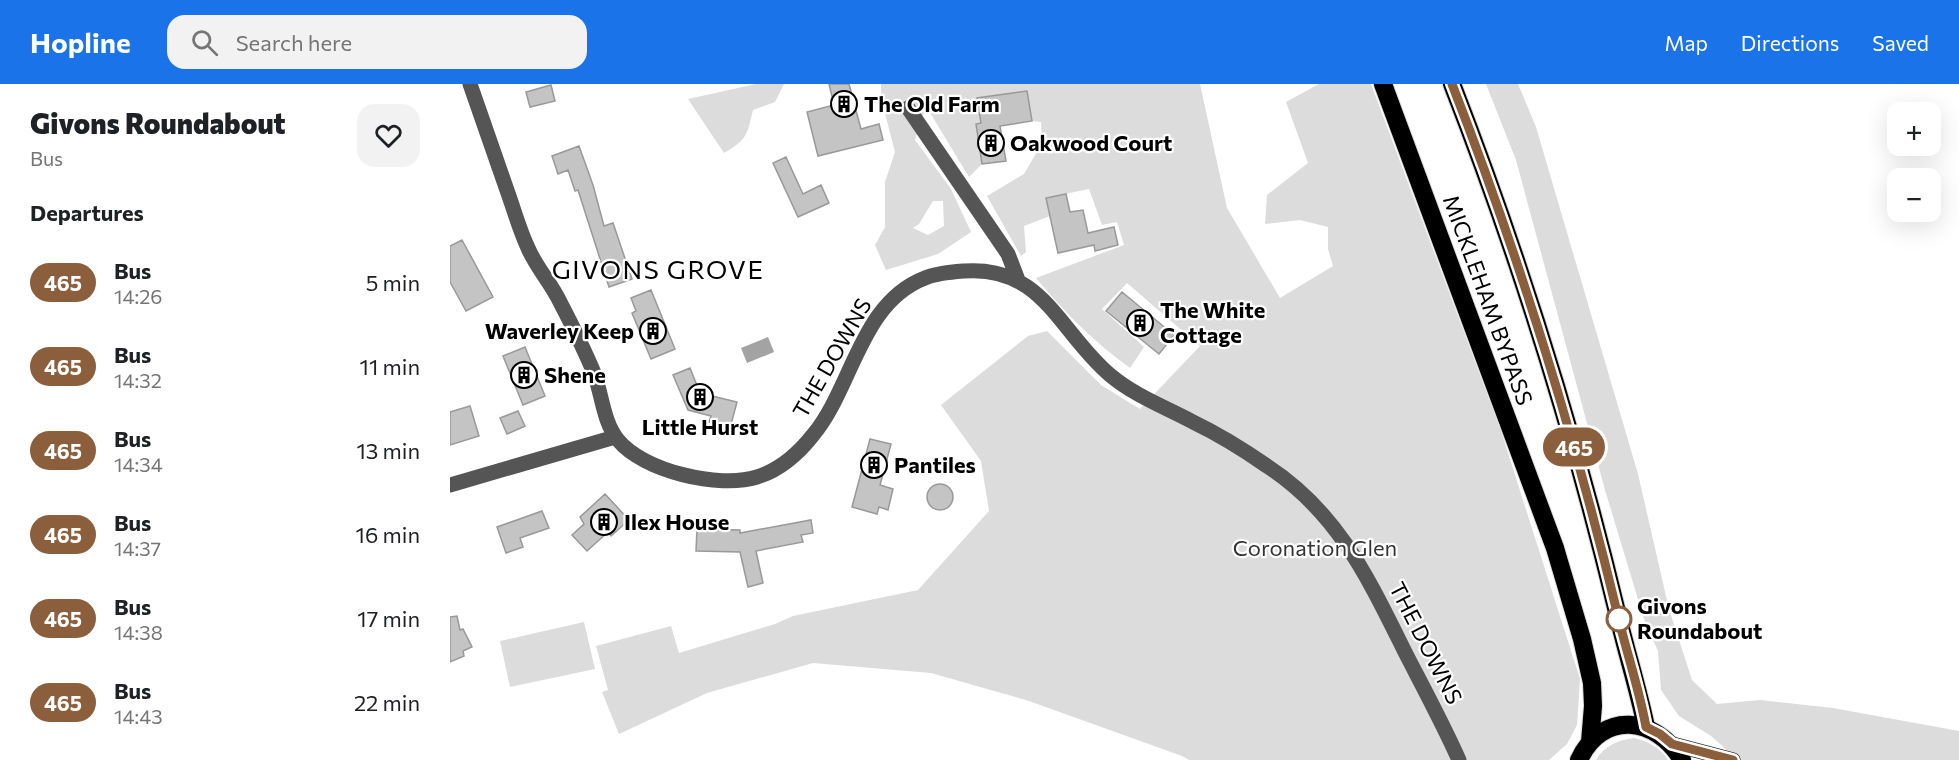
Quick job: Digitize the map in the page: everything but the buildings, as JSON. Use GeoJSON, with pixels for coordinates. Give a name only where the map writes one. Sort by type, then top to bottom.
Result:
{"type":"FeatureCollection","features":[{"type":"Feature","properties":{"kind":"highway","name":"MICKLEHAM BYPASS"},"geometry":{"type":"LineString","coordinates":[[1383,84],[1558,560],[1582,639],[1592,683],[1590,742]]}},
{"type":"Feature","properties":{"kind":"highway","name":"MICKLEHAM BYPASS"},"geometry":{"type":"LineString","coordinates":[[1452,84],[1496,199],[1566,418],[1600,540],[1646,727]]}},
{"type":"Feature","properties":{"kind":"highway"},"geometry":{"type":"LineString","coordinates":[[1579,760],[1590,742],[1602,733],[1616,727],[1631,725],[1646,727],[1660,734],[1672,744],[1682,760]]}},
{"type":"Feature","properties":{"kind":"main road"},"geometry":{"type":"LineString","coordinates":[[1672,744],[1733,760]]}},
{"type":"Feature","properties":{"kind":"street"},"geometry":{"type":"LineString","coordinates":[[450,485],[615,437],[595,376],[560,300],[528,249],[470,84]]}},
{"type":"Feature","properties":{"kind":"street","name":"THE DOWNS"},"geometry":{"type":"LineString","coordinates":[[908,108],[1008,254],[1018,280]]}},
{"type":"Feature","properties":{"kind":"street","name":"THE DOWNS"},"geometry":{"type":"LineString","coordinates":[[615,437],[632,454],[665,469],[692,476],[730,481],[764,474],[774,470],[799,452],[817,430],[830,411],[873,323],[904,289],[925,278],[957,272],[995,272],[1018,280],[1034,290],[1088,354],[1111,376],[1142,397],[1197,424],[1270,468],[1318,508],[1347,544],[1380,602],[1459,760]]}},
{"type":"Feature","properties":{"kind":"green space"},"geometry":{"type":"Polygon","coordinates":[[[756,84],[784,84],[775,102],[753,110],[745,136],[724,153],[688,99],[756,84]]]}},
{"type":"Feature","properties":{"kind":"green space","name":"Coronation Glen"},"geometry":{"type":"Polygon","coordinates":[[[881,84],[1200,84],[1227,208],[1280,298],[1333,266],[1328,249],[1328,227],[1300,220],[1265,224],[1267,195],[1308,163],[1286,102],[1319,84],[1371,84],[1501,431],[1580,679],[1577,725],[1567,744],[1549,760],[1189,760],[1029,701],[931,673],[813,663],[707,693],[619,734],[602,692],[608,690],[596,646],[671,626],[679,653],[775,624],[793,616],[918,590],[989,511],[981,461],[941,405],[1028,336],[1047,331],[1101,385],[1140,409],[1200,346],[1127,283],[1102,309],[1144,347],[1130,368],[1080,326],[1036,278],[1124,245],[1117,222],[1102,225],[1089,189],[1046,198],[1050,216],[1024,226],[1026,252],[1021,256],[987,196],[1024,174],[1042,143],[1041,122],[1032,121],[1027,91],[978,98],[981,123],[976,124],[982,164],[969,177],[926,106],[915,140],[951,189],[971,232],[938,254],[886,270],[875,245],[885,227],[885,182],[895,152],[881,98],[881,84]],[[933,201],[919,224],[913,228],[928,235],[944,226],[943,201],[933,201]]]}},
{"type":"Feature","properties":{"kind":"green space"},"geometry":{"type":"Polygon","coordinates":[[[1486,84],[1518,84],[1536,127],[1638,474],[1669,609],[1692,680],[1717,704],[1760,700],[1833,708],[1959,731],[1959,760],[1738,760],[1711,736],[1679,716],[1661,690],[1658,651],[1644,619],[1605,490],[1516,160],[1486,84]]]}},
{"type":"Feature","properties":{"kind":"green space"},"geometry":{"type":"Polygon","coordinates":[[[584,622],[595,669],[510,687],[500,641],[584,622]]]}},
{"type":"Feature","properties":{"kind":"green space"},"geometry":{"type":"Polygon","coordinates":[[[1634,738],[1654,746],[1668,760],[1596,760],[1612,744],[1634,738]]]}},
{"type":"Feature","properties":{"kind":"shaded area"},"geometry":{"type":"Polygon","coordinates":[[[768,337],[774,352],[747,363],[741,348],[768,337]]]}},
{"type":"Feature","properties":{"kind":"bus line","name":"465"},"geometry":{"type":"LineString","coordinates":[[1452,84],[1496,199],[1566,418],[1600,540],[1646,727],[1660,734],[1672,744],[1733,760]]}},
{"type":"Feature","properties":{"kind":"place","name":"The Old Farm"},"geometry":{"type":"Point","coordinates":[844,104]}},
{"type":"Feature","properties":{"kind":"place","name":"Oakwood Court"},"geometry":{"type":"Point","coordinates":[991,143]}},
{"type":"Feature","properties":{"kind":"place","name":"The White Cottage"},"geometry":{"type":"Point","coordinates":[1140,323]}},
{"type":"Feature","properties":{"kind":"place","name":"Waverley Keep"},"geometry":{"type":"Point","coordinates":[653,331]}},
{"type":"Feature","properties":{"kind":"place","name":"Shene"},"geometry":{"type":"Point","coordinates":[524,375]}},
{"type":"Feature","properties":{"kind":"place","name":"Little Hurst"},"geometry":{"type":"Point","coordinates":[700,397]}},
{"type":"Feature","properties":{"kind":"place","name":"Pantiles"},"geometry":{"type":"Point","coordinates":[874,465]}},
{"type":"Feature","properties":{"kind":"place","name":"Ilex House"},"geometry":{"type":"Point","coordinates":[604,522]}},
{"type":"Feature","properties":{"kind":"place","name":"Givons Roundabout"},"geometry":{"type":"Point","coordinates":[1619,619]}},
{"type":"Feature","properties":{"kind":"district","name":"GIVONS GROVE"},"geometry":{"type":"Point","coordinates":[658,270]}}]}
